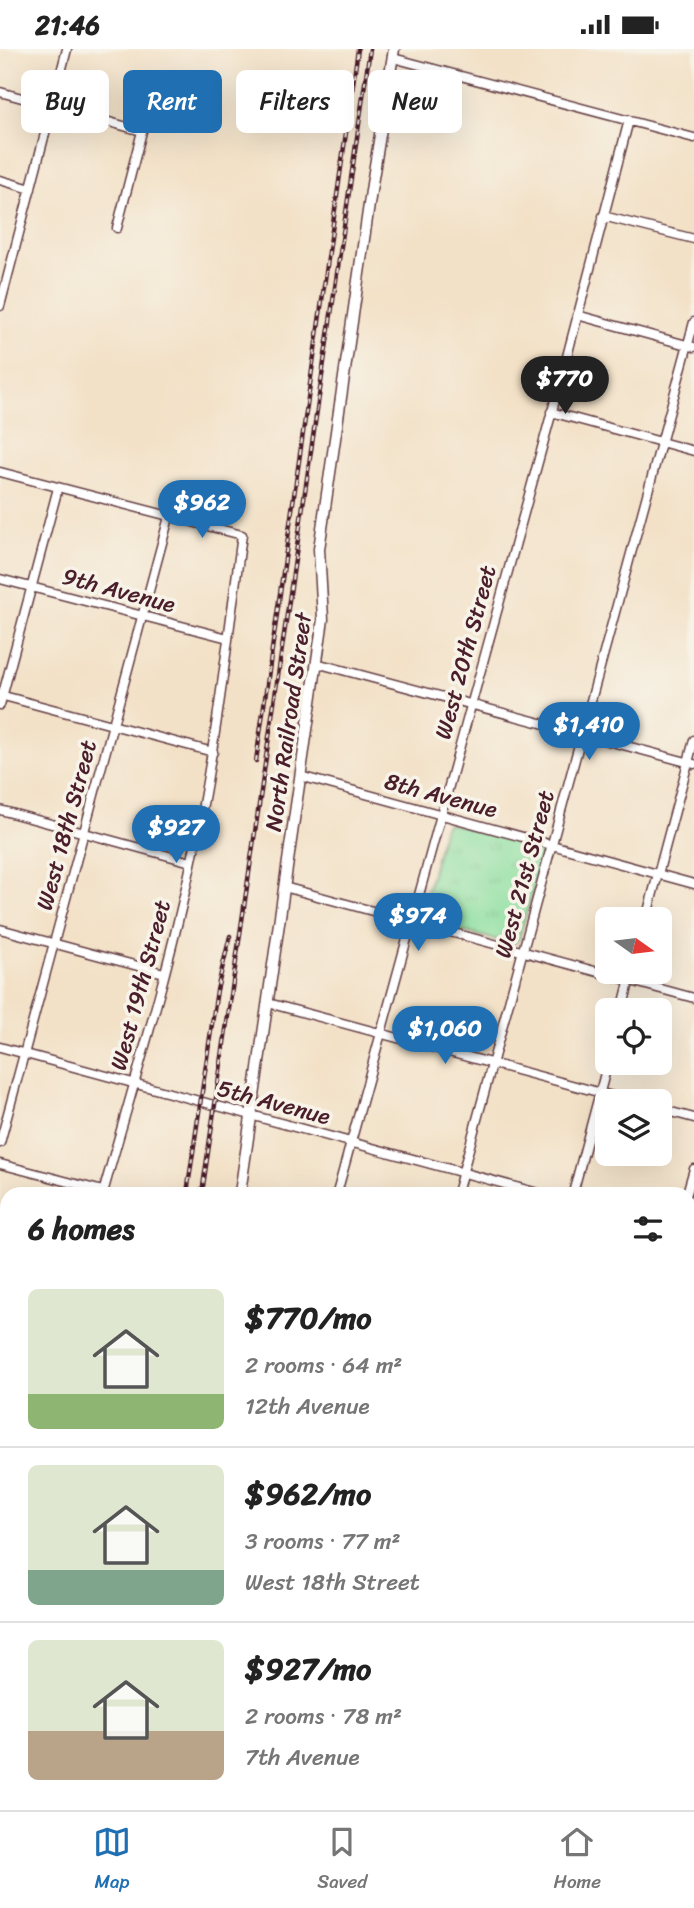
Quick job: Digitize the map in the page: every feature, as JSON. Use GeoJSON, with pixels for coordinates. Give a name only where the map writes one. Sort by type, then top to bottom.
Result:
{"type":"FeatureCollection","features":[{"type":"Feature","properties":{"kind":"main road","name":"North Railroad Street"},"geometry":{"type":"LineString","coordinates":[[241,1187],[323,609],[319,548],[393,54]]}},
{"type":"Feature","properties":{"kind":"street"},"geometry":{"type":"LineString","coordinates":[[61,70],[67,49]]}},
{"type":"Feature","properties":{"kind":"street"},"geometry":{"type":"LineString","coordinates":[[393,54],[694,138]]}},
{"type":"Feature","properties":{"kind":"street"},"geometry":{"type":"LineString","coordinates":[[0,92],[21,98]]}},
{"type":"Feature","properties":{"kind":"street","name":"West 20th Street"},"geometry":{"type":"LineString","coordinates":[[339,1187],[629,120]]}},
{"type":"Feature","properties":{"kind":"street"},"geometry":{"type":"LineString","coordinates":[[0,306],[4,273],[45,133]]}},
{"type":"Feature","properties":{"kind":"street"},"geometry":{"type":"LineString","coordinates":[[117,229],[141,133]]}},
{"type":"Feature","properties":{"kind":"street"},"geometry":{"type":"LineString","coordinates":[[0,180],[31,188]]}},
{"type":"Feature","properties":{"kind":"street"},"geometry":{"type":"LineString","coordinates":[[603,216],[694,239]]}},
{"type":"Feature","properties":{"kind":"street"},"geometry":{"type":"LineString","coordinates":[[577,315],[691,346]]}},
{"type":"Feature","properties":{"kind":"street","name":"West 21st Street"},"geometry":{"type":"LineString","coordinates":[[458,1187],[661,442],[691,346],[694,322]]}},
{"type":"Feature","properties":{"kind":"street"},"geometry":{"type":"LineString","coordinates":[[551,412],[694,451]]}},
{"type":"Feature","properties":{"kind":"street"},"geometry":{"type":"LineString","coordinates":[[0,473],[169,517]]}},
{"type":"Feature","properties":{"kind":"street"},"geometry":{"type":"LineString","coordinates":[[58,488],[1,698],[213,752]]}},
{"type":"Feature","properties":{"kind":"street","name":"West 19th Street"},"geometry":{"type":"LineString","coordinates":[[105,1187],[164,973],[191,862],[213,752],[242,535],[169,517]]}},
{"type":"Feature","properties":{"kind":"street","name":"West 18th Street"},"geometry":{"type":"LineString","coordinates":[[0,1143],[169,517]]}},
{"type":"Feature","properties":{"kind":"street","name":"9th Avenue"},"geometry":{"type":"LineString","coordinates":[[0,579],[228,638]]}},
{"type":"Feature","properties":{"kind":"street"},"geometry":{"type":"LineString","coordinates":[[316,663],[691,763]]}},
{"type":"Feature","properties":{"kind":"street"},"geometry":{"type":"LineString","coordinates":[[649,907],[691,763],[694,740]]}},
{"type":"Feature","properties":{"kind":"street","name":"8th Avenue"},"geometry":{"type":"LineString","coordinates":[[300,776],[694,884]]}},
{"type":"Feature","properties":{"kind":"street"},"geometry":{"type":"LineString","coordinates":[[0,810],[191,862]]}},
{"type":"Feature","properties":{"kind":"street"},"geometry":{"type":"LineString","coordinates":[[284,887],[595,972]]}},
{"type":"Feature","properties":{"kind":"street"},"geometry":{"type":"LineString","coordinates":[[0,929],[164,973]]}},
{"type":"Feature","properties":{"kind":"street"},"geometry":{"type":"LineString","coordinates":[[641,984],[694,998]]}},
{"type":"Feature","properties":{"kind":"street"},"geometry":{"type":"LineString","coordinates":[[268,1003],[595,1091]]}},
{"type":"Feature","properties":{"kind":"street","name":"5th Avenue"},"geometry":{"type":"LineString","coordinates":[[0,1047],[515,1187]]}},
{"type":"Feature","properties":{"kind":"street"},"geometry":{"type":"LineString","coordinates":[[575,1187],[595,1111]]}},
{"type":"Feature","properties":{"kind":"street"},"geometry":{"type":"LineString","coordinates":[[672,1112],[694,1118]]}},
{"type":"Feature","properties":{"kind":"street"},"geometry":{"type":"LineString","coordinates":[[0,1164],[82,1187]]}},
{"type":"Feature","properties":{"kind":"street"},"geometry":{"type":"LineString","coordinates":[[689,1187],[694,1169]]}},
{"type":"Feature","properties":{"kind":"green space"},"geometry":{"type":"Polygon","coordinates":[[[448,823],[543,847],[544,852],[519,939],[514,944],[422,920],[421,915],[444,827],[448,823]]]}},
{"type":"Feature","properties":{"kind":"railway"},"geometry":{"type":"LineString","coordinates":[[256,761],[358,49]]}},
{"type":"Feature","properties":{"kind":"railway"},"geometry":{"type":"LineString","coordinates":[[203,1187],[370,49]]}},
{"type":"Feature","properties":{"kind":"railway"},"geometry":{"type":"LineString","coordinates":[[188,1187],[217,990],[230,936]]}}]}
